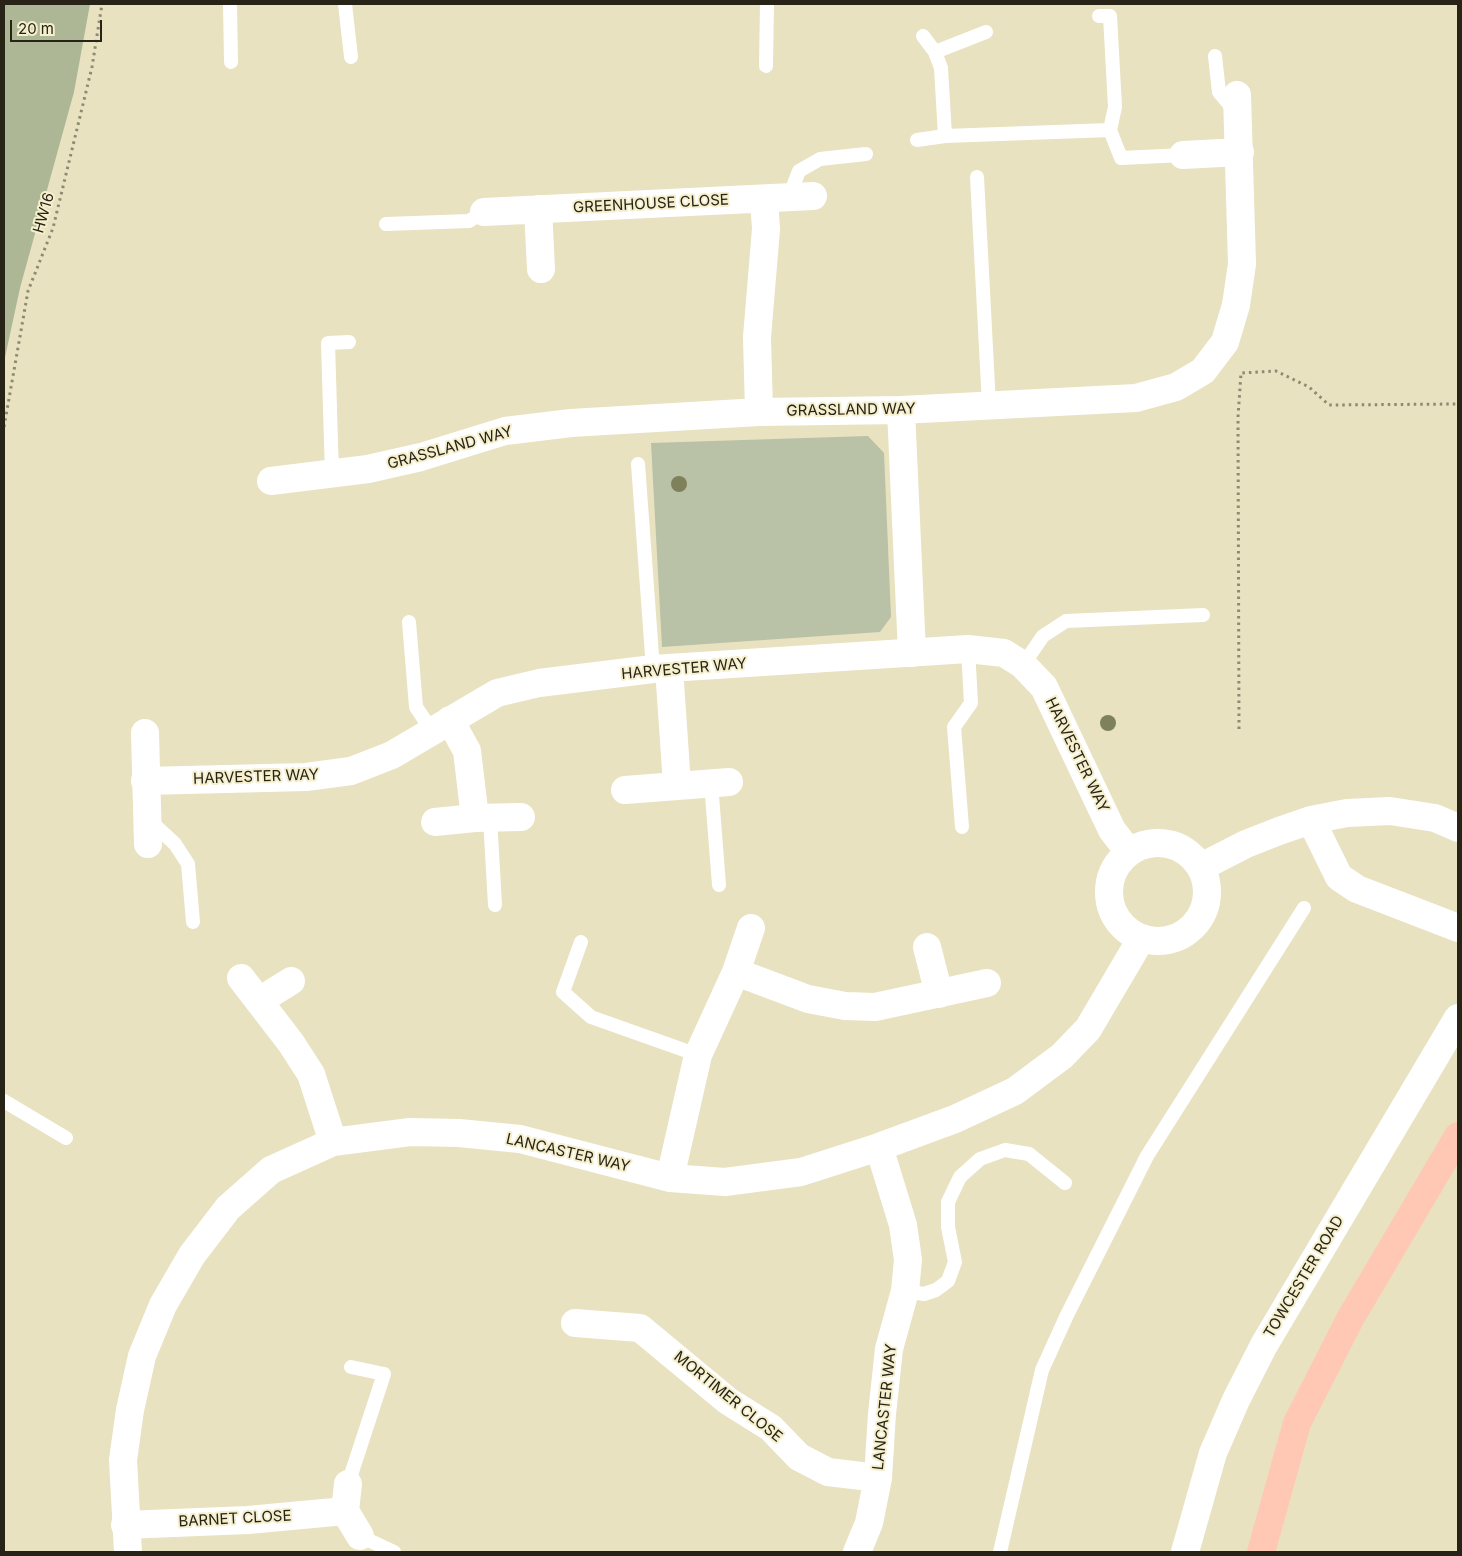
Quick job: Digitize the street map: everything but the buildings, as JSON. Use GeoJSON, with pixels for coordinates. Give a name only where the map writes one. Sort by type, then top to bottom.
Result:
{"type":"FeatureCollection","features":[{"type":"Feature","properties":{"kind":"main road"},"geometry":{"type":"LineString","coordinates":[[1261,1552],[1297,1423],[1350,1319],[1458,1136]]}},
{"type":"Feature","properties":{"kind":"street","name":"GRASSLAND WAY"},"geometry":{"type":"LineString","coordinates":[[272,481],[368,469],[421,457],[505,431],[570,423],[759,412],[901,410],[1136,398],[1176,387],[1203,371],[1225,342],[1236,305],[1242,264],[1237,104]]}},
{"type":"Feature","properties":{"kind":"street"},"geometry":{"type":"LineString","coordinates":[[1183,155],[1240,152]]}},
{"type":"Feature","properties":{"kind":"street"},"geometry":{"type":"LineString","coordinates":[[759,412],[757,337],[766,229],[789,197]]}},
{"type":"Feature","properties":{"kind":"street","name":"GREENHOUSE CLOSE"},"geometry":{"type":"LineString","coordinates":[[484,212],[789,197]]}},
{"type":"Feature","properties":{"kind":"street"},"geometry":{"type":"LineString","coordinates":[[538,209],[541,269]]}},
{"type":"Feature","properties":{"kind":"street"},"geometry":{"type":"LineString","coordinates":[[901,410],[912,653]]}},
{"type":"Feature","properties":{"kind":"street","name":"HARVESTER WAY"},"geometry":{"type":"LineString","coordinates":[[145,781],[306,777],[351,770],[392,755],[497,693],[538,682],[661,669],[968,649],[1004,653],[1023,665],[1044,687],[1112,830],[1129,852]]}},
{"type":"Feature","properties":{"kind":"street"},"geometry":{"type":"LineString","coordinates":[[661,669],[677,785]]}},
{"type":"Feature","properties":{"kind":"street"},"geometry":{"type":"LineString","coordinates":[[441,725],[467,750],[482,818]]}},
{"type":"Feature","properties":{"kind":"street"},"geometry":{"type":"LineString","coordinates":[[145,733],[147,831]]}},
{"type":"Feature","properties":{"kind":"street"},"geometry":{"type":"LineString","coordinates":[[625,790],[720,782]]}},
{"type":"Feature","properties":{"kind":"street"},"geometry":{"type":"LineString","coordinates":[[1201,868],[1246,844],[1311,820],[1347,813],[1390,812],[1435,818],[1458,828]]}},
{"type":"Feature","properties":{"kind":"street"},"geometry":{"type":"LineString","coordinates":[[436,822],[521,817]]}},
{"type":"Feature","properties":{"kind":"street"},"geometry":{"type":"LineString","coordinates":[[1311,820],[1339,878],[1357,889],[1458,928]]}},
{"type":"Feature","properties":{"kind":"street"},"geometry":{"type":"LineString","coordinates":[[1160,843],[1176,846],[1191,855],[1201,868],[1207,884],[1207,901],[1201,917],[1190,930],[1175,939],[1158,942],[1142,939],[1126,930],[1120,923],[1109,900],[1110,882],[1116,866],[1129,852],[1144,845],[1160,843]]}},
{"type":"Feature","properties":{"kind":"street"},"geometry":{"type":"LineString","coordinates":[[670,1178],[698,1056],[736,972],[751,928]]}},
{"type":"Feature","properties":{"kind":"street"},"geometry":{"type":"LineString","coordinates":[[879,1147],[955,1118],[1015,1091],[1062,1056],[1088,1029],[1142,939]]}},
{"type":"Feature","properties":{"kind":"street"},"geometry":{"type":"LineString","coordinates":[[927,947],[939,994]]}},
{"type":"Feature","properties":{"kind":"street"},"geometry":{"type":"LineString","coordinates":[[736,972],[808,999],[845,1006],[875,1007],[987,983]]}},
{"type":"Feature","properties":{"kind":"street"},"geometry":{"type":"LineString","coordinates":[[241,978],[259,1000],[311,1074],[332,1142]]}},
{"type":"Feature","properties":{"kind":"street"},"geometry":{"type":"LineString","coordinates":[[259,1000],[291,981]]}},
{"type":"Feature","properties":{"kind":"street","name":"TOWCESTER ROAD"},"geometry":{"type":"LineString","coordinates":[[1185,1552],[1213,1453],[1236,1400],[1264,1345],[1458,1018]]}},
{"type":"Feature","properties":{"kind":"street","name":"LANCASTER WAY"},"geometry":{"type":"LineString","coordinates":[[128,1552],[125,1525],[123,1460],[130,1410],[142,1356],[163,1305],[192,1254],[228,1208],[271,1170],[332,1142],[410,1132],[459,1133],[520,1139],[670,1178],[725,1182],[801,1172],[879,1147],[903,1226],[908,1260],[905,1291],[889,1349],[878,1478],[869,1523],[857,1552]]}},
{"type":"Feature","properties":{"kind":"street","name":"MORTIMER CLOSE"},"geometry":{"type":"LineString","coordinates":[[575,1323],[640,1328],[728,1401],[771,1428],[799,1457],[828,1472],[878,1478]]}},
{"type":"Feature","properties":{"kind":"street"},"geometry":{"type":"LineString","coordinates":[[348,1484],[345,1511],[360,1536]]}},
{"type":"Feature","properties":{"kind":"street","name":"BARNET CLOSE"},"geometry":{"type":"LineString","coordinates":[[125,1525],[248,1520],[345,1511]]}},
{"type":"Feature","properties":{"kind":"lane"},"geometry":{"type":"LineString","coordinates":[[230,4],[231,62]]}},
{"type":"Feature","properties":{"kind":"lane"},"geometry":{"type":"LineString","coordinates":[[345,4],[351,57]]}},
{"type":"Feature","properties":{"kind":"lane"},"geometry":{"type":"LineString","coordinates":[[766,66],[767,4]]}},
{"type":"Feature","properties":{"kind":"lane"},"geometry":{"type":"LineString","coordinates":[[1098,16],[1110,16],[1115,107],[1110,130],[1121,158],[1183,155]]}},
{"type":"Feature","properties":{"kind":"lane"},"geometry":{"type":"LineString","coordinates":[[935,52],[986,32]]}},
{"type":"Feature","properties":{"kind":"lane"},"geometry":{"type":"LineString","coordinates":[[923,36],[935,52],[941,68],[945,136]]}},
{"type":"Feature","properties":{"kind":"lane"},"geometry":{"type":"LineString","coordinates":[[1216,56],[1219,92],[1237,104]]}},
{"type":"Feature","properties":{"kind":"lane"},"geometry":{"type":"LineString","coordinates":[[917,140],[945,136],[1110,130]]}},
{"type":"Feature","properties":{"kind":"lane"},"geometry":{"type":"LineString","coordinates":[[789,197],[799,171],[813,163],[820,160],[866,154]]}},
{"type":"Feature","properties":{"kind":"lane"},"geometry":{"type":"LineString","coordinates":[[977,177],[989,405]]}},
{"type":"Feature","properties":{"kind":"lane"},"geometry":{"type":"LineString","coordinates":[[386,224],[469,221],[484,212]]}},
{"type":"Feature","properties":{"kind":"lane"},"geometry":{"type":"LineString","coordinates":[[332,474],[328,343],[349,342]]}},
{"type":"Feature","properties":{"kind":"lane"},"geometry":{"type":"LineString","coordinates":[[638,464],[661,669]]}},
{"type":"Feature","properties":{"kind":"lane"},"geometry":{"type":"LineString","coordinates":[[1023,665],[1043,636],[1066,621],[1203,616]]}},
{"type":"Feature","properties":{"kind":"lane"},"geometry":{"type":"LineString","coordinates":[[409,622],[416,707],[441,725]]}},
{"type":"Feature","properties":{"kind":"lane"},"geometry":{"type":"LineString","coordinates":[[962,828],[954,727],[971,703],[968,649]]}},
{"type":"Feature","properties":{"kind":"lane"},"geometry":{"type":"LineString","coordinates":[[718,885],[720,782]]}},
{"type":"Feature","properties":{"kind":"lane"},"geometry":{"type":"LineString","coordinates":[[482,818],[494,905]]}},
{"type":"Feature","properties":{"kind":"lane"},"geometry":{"type":"LineString","coordinates":[[147,831],[175,844],[188,864],[192,922]]}},
{"type":"Feature","properties":{"kind":"lane"},"geometry":{"type":"LineString","coordinates":[[1000,1552],[1042,1370],[1067,1315],[1146,1156],[1304,908]]}},
{"type":"Feature","properties":{"kind":"lane"},"geometry":{"type":"LineString","coordinates":[[581,942],[563,992],[591,1016],[698,1056]]}},
{"type":"Feature","properties":{"kind":"lane"},"geometry":{"type":"LineString","coordinates":[[4,1101],[66,1138]]}},
{"type":"Feature","properties":{"kind":"lane"},"geometry":{"type":"LineString","coordinates":[[905,1291],[924,1294],[936,1290],[948,1281],[955,1262],[948,1228],[948,1202],[960,1176],[980,1159],[1005,1150],[1029,1154],[1065,1183]]}},
{"type":"Feature","properties":{"kind":"lane"},"geometry":{"type":"LineString","coordinates":[[348,1484],[384,1374],[352,1367]]}},
{"type":"Feature","properties":{"kind":"lane"},"geometry":{"type":"LineString","coordinates":[[360,1536],[394,1552]]}},
{"type":"Feature","properties":{"kind":"path","name":"HW16"},"geometry":{"type":"LineString","coordinates":[[4,427],[28,291],[53,228],[92,67],[102,4]]}},
{"type":"Feature","properties":{"kind":"path"},"geometry":{"type":"LineString","coordinates":[[1239,729],[1238,417],[1240,373],[1276,371],[1309,386],[1329,405],[1458,404]]}},
{"type":"Feature","properties":{"kind":"green space"},"geometry":{"type":"Polygon","coordinates":[[[4,4],[90,4],[74,92],[20,288],[4,362],[4,4]]]}},
{"type":"Feature","properties":{"kind":"green space"},"geometry":{"type":"Polygon","coordinates":[[[868,436],[884,453],[891,617],[880,632],[662,647],[651,443],[868,436]]]}}]}
